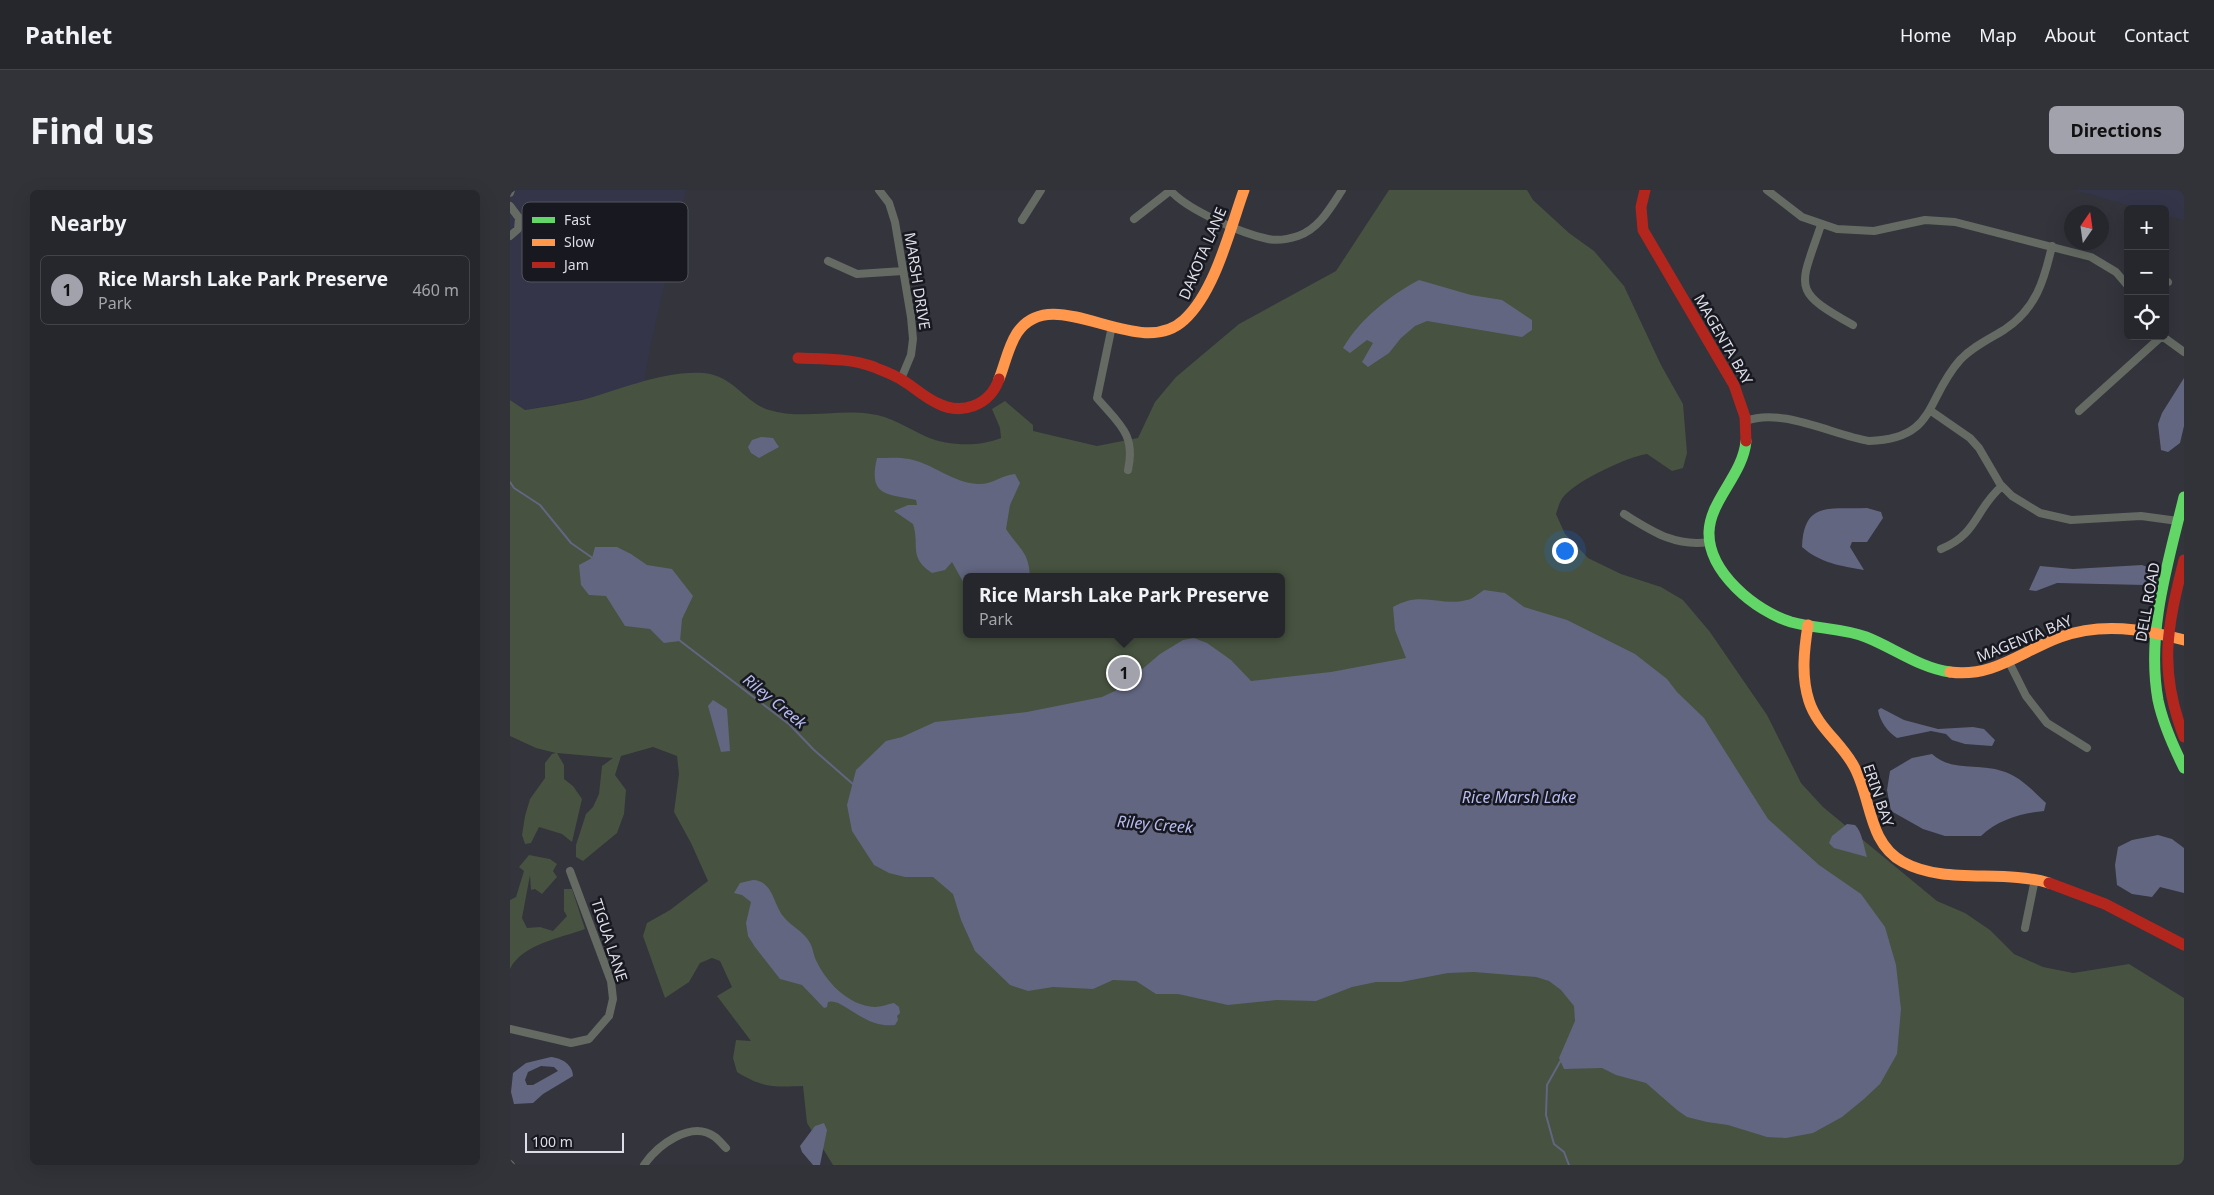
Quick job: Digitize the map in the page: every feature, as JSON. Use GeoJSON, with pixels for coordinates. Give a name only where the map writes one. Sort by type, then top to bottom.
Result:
{"type":"FeatureCollection","features":[{"type":"Feature","properties":{"kind":"street","name":"MARSH DRIVE"},"geometry":{"type":"LineString","coordinates":[[879,190],[889,203],[895,222],[913,339],[911,355],[901,379]]}},
{"type":"Feature","properties":{"kind":"street"},"geometry":{"type":"LineString","coordinates":[[1022,220],[1041,190]]}},
{"type":"Feature","properties":{"kind":"street"},"geometry":{"type":"LineString","coordinates":[[1134,219],[1170,190],[1190,208],[1268,239],[1284,240],[1300,236],[1322,220],[1342,190]]}},
{"type":"Feature","properties":{"kind":"street","name":"DAKOTA LANE"},"geometry":{"type":"LineString","coordinates":[[798,358],[844,360],[871,366],[901,379],[943,406],[960,410],[984,400],[995,390],[1014,336],[1021,327],[1040,317],[1061,314],[1112,326],[1149,332],[1171,329],[1186,320],[1197,306],[1206,289],[1244,190]]}},
{"type":"Feature","properties":{"kind":"street","name":"MAGENTA BAY"},"geometry":{"type":"LineString","coordinates":[[1645,190],[1640,207],[1643,230],[1734,385],[1746,420],[1745,450],[1734,478],[1714,507],[1709,528],[1709,542],[1716,565],[1733,584],[1768,611],[1781,618],[1863,636],[1922,664],[1948,673],[1977,673],[2009,662],[2060,637],[2078,631],[2114,627],[2155,632],[2184,640]]}},
{"type":"Feature","properties":{"kind":"street"},"geometry":{"type":"LineString","coordinates":[[1767,190],[1794,212],[1837,229],[1874,231],[1925,220],[1940,219],[2052,246],[2098,260],[2116,272],[2124,281]]}},
{"type":"Feature","properties":{"kind":"street"},"geometry":{"type":"LineString","coordinates":[[510,206],[518,214],[519,225],[510,236]]}},
{"type":"Feature","properties":{"kind":"street"},"geometry":{"type":"LineString","coordinates":[[1821,224],[1805,271],[1804,286],[1814,302],[1853,325]]}},
{"type":"Feature","properties":{"kind":"street"},"geometry":{"type":"LineString","coordinates":[[1746,420],[1754,417],[1785,418],[1856,439],[1882,441],[1906,434],[1917,427],[1931,411],[1945,383],[1961,360],[2016,321],[2034,301],[2045,277],[2052,246]]}},
{"type":"Feature","properties":{"kind":"street"},"geometry":{"type":"LineString","coordinates":[[828,261],[856,274],[903,271]]}},
{"type":"Feature","properties":{"kind":"street"},"geometry":{"type":"LineString","coordinates":[[1112,326],[1097,398],[1130,439],[1132,454],[1128,470]]}},
{"type":"Feature","properties":{"kind":"street"},"geometry":{"type":"LineString","coordinates":[[2079,411],[2158,340]]}},
{"type":"Feature","properties":{"kind":"street"},"geometry":{"type":"LineString","coordinates":[[2168,340],[2184,352]]}},
{"type":"Feature","properties":{"kind":"street"},"geometry":{"type":"LineString","coordinates":[[1931,411],[1970,438],[1979,448],[2002,486],[2026,505],[2055,518],[2086,520],[2141,516],[2178,521]]}},
{"type":"Feature","properties":{"kind":"street"},"geometry":{"type":"LineString","coordinates":[[1941,549],[1968,532],[1990,497],[2002,486]]}},
{"type":"Feature","properties":{"kind":"street","name":"DELL ROAD"},"geometry":{"type":"LineString","coordinates":[[2184,496],[2155,632],[2154,664],[2158,700],[2168,737],[2184,768]]}},
{"type":"Feature","properties":{"kind":"street"},"geometry":{"type":"LineString","coordinates":[[1624,514],[1666,539],[1689,544],[1709,542]]}},
{"type":"Feature","properties":{"kind":"street","name":"DELL ROAD"},"geometry":{"type":"LineString","coordinates":[[2184,560],[2167,635],[2170,692],[2184,737]]}},
{"type":"Feature","properties":{"kind":"street","name":"ERIN BAY"},"geometry":{"type":"LineString","coordinates":[[1808,625],[1802,664],[1807,694],[1820,722],[1853,762],[1864,789],[1875,832],[1889,853],[1899,861],[1922,871],[1993,873],[2036,879],[2067,888],[2184,945]]}},
{"type":"Feature","properties":{"kind":"street"},"geometry":{"type":"LineString","coordinates":[[2009,662],[2026,696],[2047,723],[2087,748]]}},
{"type":"Feature","properties":{"kind":"street","name":"TIGUA LANE"},"geometry":{"type":"LineString","coordinates":[[510,1029],[571,1043],[586,1039],[597,1031],[609,1016],[614,999],[611,980],[570,871]]}},
{"type":"Feature","properties":{"kind":"street"},"geometry":{"type":"LineString","coordinates":[[2025,928],[2036,879]]}},
{"type":"Feature","properties":{"kind":"street"},"geometry":{"type":"LineString","coordinates":[[644,1165],[660,1146],[678,1136],[690,1133],[714,1136],[726,1148]]}},
{"type":"Feature","properties":{"kind":"shaded area"},"geometry":{"type":"Polygon","coordinates":[[[510,190],[686,190],[683,202],[522,202],[522,282],[665,282],[644,383],[589,398],[525,410],[510,400],[510,190]]]}},
{"type":"Feature","properties":{"kind":"shaded area"},"geometry":{"type":"Polygon","coordinates":[[[2074,190],[2184,190],[2184,220],[2169,216],[2169,205],[2128,205],[2074,190]]]}},
{"type":"Feature","properties":{"kind":"green space"},"geometry":{"type":"Polygon","coordinates":[[[1389,190],[1527,190],[1533,200],[1569,233],[1594,251],[1624,286],[1661,365],[1683,404],[1687,453],[1683,468],[1672,471],[1647,454],[1616,464],[1591,476],[1571,490],[1559,504],[1556,514],[1565,534],[1588,558],[1621,574],[1661,587],[1683,600],[1710,632],[1767,715],[1801,783],[1823,807],[1937,901],[1965,913],[1990,930],[2014,954],[2043,967],[2073,973],[2129,964],[2184,998],[2184,1165],[833,1165],[807,1123],[803,1086],[761,1084],[737,1072],[733,1058],[736,1040],[751,1041],[717,996],[732,987],[720,961],[712,958],[700,963],[689,982],[665,998],[643,936],[647,923],[670,910],[708,881],[691,843],[674,812],[679,774],[677,756],[653,747],[621,756],[615,775],[626,790],[624,814],[617,833],[583,861],[576,857],[576,845],[586,814],[593,807],[599,794],[602,766],[613,758],[557,753],[564,765],[564,779],[573,786],[582,799],[572,842],[562,834],[539,827],[531,843],[525,844],[522,835],[530,799],[545,778],[545,763],[552,754],[556,753],[536,748],[510,736],[510,400],[525,410],[582,400],[657,378],[689,373],[704,373],[723,379],[760,406],[769,410],[794,414],[858,413],[878,415],[927,437],[954,444],[983,443],[1001,438],[1000,428],[992,409],[1005,401],[1033,425],[1033,431],[1097,446],[1138,438],[1155,402],[1176,377],[1239,324],[1336,271],[1389,190]]]}},
{"type":"Feature","properties":{"kind":"green space"},"geometry":{"type":"Polygon","coordinates":[[[529,855],[550,859],[557,864],[553,871],[557,877],[542,894],[535,889],[531,890],[530,875],[522,918],[527,928],[540,927],[553,931],[567,916],[564,911],[564,889],[572,889],[585,929],[543,943],[523,953],[510,969],[510,900],[516,897],[524,871],[519,867],[529,855]]]}},
{"type":"Feature","properties":{"kind":"water"},"geometry":{"type":"Polygon","coordinates":[[[1419,280],[1471,295],[1502,300],[1532,320],[1532,330],[1522,337],[1427,321],[1415,326],[1401,338],[1389,353],[1368,367],[1362,362],[1373,343],[1367,340],[1350,353],[1343,348],[1358,327],[1376,309],[1397,293],[1419,280]]]}},
{"type":"Feature","properties":{"kind":"water"},"geometry":{"type":"Polygon","coordinates":[[[2184,378],[2184,426],[2180,443],[2168,452],[2161,450],[2158,424],[2162,413],[2184,378]]]}},
{"type":"Feature","properties":{"kind":"water"},"geometry":{"type":"Polygon","coordinates":[[[761,437],[773,438],[779,447],[759,458],[751,453],[748,447],[752,440],[761,437]]]}},
{"type":"Feature","properties":{"kind":"water"},"geometry":{"type":"Polygon","coordinates":[[[877,458],[901,458],[918,461],[951,477],[969,483],[983,484],[1015,474],[1020,483],[1010,505],[1006,529],[1028,561],[1030,573],[963,573],[963,582],[952,562],[945,570],[932,573],[920,562],[917,556],[913,524],[894,511],[908,505],[917,505],[916,500],[882,491],[877,486],[875,480],[877,458]]]}},
{"type":"Feature","properties":{"kind":"water"},"geometry":{"type":"Polygon","coordinates":[[[1867,508],[1881,512],[1883,518],[1867,542],[1852,542],[1850,547],[1864,570],[1823,560],[1802,547],[1808,521],[1814,515],[1831,509],[1867,508]]]}},
{"type":"Feature","properties":{"kind":"water"},"geometry":{"type":"Polygon","coordinates":[[[595,547],[617,547],[647,565],[672,569],[693,596],[682,619],[680,641],[664,643],[650,629],[625,626],[606,596],[589,595],[581,585],[579,565],[592,558],[595,547]]]}},
{"type":"Feature","properties":{"kind":"water"},"geometry":{"type":"Polygon","coordinates":[[[2142,565],[2150,568],[2150,581],[2145,585],[2057,583],[2036,591],[2029,590],[2040,566],[2073,569],[2142,565]]]}},
{"type":"Feature","properties":{"kind":"water","name":"Rice Marsh Lake"},"geometry":{"type":"Polygon","coordinates":[[[1484,590],[1505,593],[1524,607],[1567,620],[1635,654],[1667,679],[1677,692],[1704,718],[1768,819],[1819,865],[1861,894],[1885,927],[1896,965],[1901,1009],[1897,1054],[1880,1084],[1842,1117],[1813,1133],[1786,1138],[1767,1137],[1728,1125],[1687,1117],[1646,1083],[1616,1075],[1602,1068],[1564,1069],[1559,1058],[1575,1021],[1574,1006],[1561,990],[1549,981],[1536,977],[1474,972],[1448,973],[1401,982],[1376,982],[1352,987],[1316,1001],[1276,1000],[1228,1005],[1178,994],[1156,994],[1136,981],[1113,980],[1093,989],[1053,987],[1028,991],[1010,985],[975,951],[961,920],[953,894],[933,877],[905,877],[889,873],[874,865],[852,831],[847,805],[856,770],[886,741],[902,737],[935,722],[1027,712],[1102,697],[1119,689],[1160,654],[1183,640],[1194,638],[1207,643],[1231,660],[1251,681],[1331,672],[1406,658],[1395,630],[1393,607],[1403,602],[1422,599],[1457,602],[1474,597],[1484,590]]]}},
{"type":"Feature","properties":{"kind":"water"},"geometry":{"type":"Polygon","coordinates":[[[713,700],[727,709],[730,751],[721,752],[708,706],[713,700]]]}},
{"type":"Feature","properties":{"kind":"water"},"geometry":{"type":"Polygon","coordinates":[[[1881,708],[1904,720],[1938,729],[1973,727],[1984,729],[1995,740],[1992,746],[1965,744],[1952,740],[1946,734],[1931,731],[1897,738],[1883,723],[1878,710],[1881,708]]]}},
{"type":"Feature","properties":{"kind":"water"},"geometry":{"type":"Polygon","coordinates":[[[1932,754],[1948,763],[1993,769],[2015,776],[2046,803],[2044,811],[2010,818],[1987,830],[1981,836],[1945,836],[1923,829],[1891,811],[1887,790],[1890,771],[1912,758],[1932,754]]]}},
{"type":"Feature","properties":{"kind":"water"},"geometry":{"type":"Polygon","coordinates":[[[1847,824],[1855,825],[1857,828],[1867,857],[1834,848],[1829,843],[1832,836],[1847,824]]]}},
{"type":"Feature","properties":{"kind":"water"},"geometry":{"type":"Polygon","coordinates":[[[2158,835],[2172,839],[2184,848],[2184,893],[2160,887],[2152,897],[2132,894],[2117,885],[2115,865],[2118,847],[2132,840],[2158,835]]]}},
{"type":"Feature","properties":{"kind":"water"},"geometry":{"type":"Polygon","coordinates":[[[753,880],[760,881],[769,888],[783,916],[801,932],[811,945],[819,967],[831,983],[847,997],[865,1006],[877,1007],[894,1003],[899,1007],[900,1013],[897,1016],[898,1020],[895,1025],[873,1022],[834,1002],[828,1002],[827,1007],[824,1008],[802,985],[780,979],[748,936],[746,923],[751,902],[742,895],[734,893],[740,883],[753,880]]]}},
{"type":"Feature","properties":{"kind":"water"},"geometry":{"type":"Polygon","coordinates":[[[551,1057],[555,1058],[569,1065],[573,1076],[543,1094],[533,1103],[514,1104],[511,1092],[513,1073],[526,1063],[551,1057]],[[541,1066],[528,1072],[525,1080],[527,1085],[533,1085],[558,1071],[554,1067],[541,1066]]]}},
{"type":"Feature","properties":{"kind":"water"},"geometry":{"type":"Polygon","coordinates":[[[824,1123],[827,1130],[820,1165],[813,1165],[802,1152],[800,1146],[815,1126],[824,1123]]]}},
{"type":"Feature","properties":{"kind":"waterway","name":"Riley Creek"},"geometry":{"type":"LineString","coordinates":[[510,482],[514,488],[540,505],[571,543],[594,559]]}},
{"type":"Feature","properties":{"kind":"waterway","name":"Riley Creek"},"geometry":{"type":"LineString","coordinates":[[679,640],[790,725],[814,750],[854,785]]}},
{"type":"Feature","properties":{"kind":"waterway","name":"Riley Creek"},"geometry":{"type":"LineString","coordinates":[[1561,1060],[1547,1085],[1546,1115],[1554,1144],[1564,1152],[1569,1165]]}},
{"type":"Feature","properties":{"kind":"traffic: fast"},"geometry":{"type":"LineString","coordinates":[[1746,441],[1739,465],[1715,509],[1709,532],[1711,547],[1716,561],[1736,588],[1763,609],[1777,617],[1800,624],[1857,634],[1928,666],[1950,672]]}},
{"type":"Feature","properties":{"kind":"traffic: fast"},"geometry":{"type":"LineString","coordinates":[[2184,497],[2160,598],[2155,649],[2155,674],[2160,709],[2184,768]]}},
{"type":"Feature","properties":{"kind":"traffic: slow"},"geometry":{"type":"LineString","coordinates":[[999,379],[1014,338],[1033,319],[1052,314],[1074,316],[1120,329],[1144,333],[1165,331],[1184,320],[1195,308],[1213,277],[1244,190]]}},
{"type":"Feature","properties":{"kind":"traffic: slow"},"geometry":{"type":"LineString","coordinates":[[1808,625],[1804,653],[1804,673],[1809,701],[1817,718],[1852,763],[1858,775],[1876,830],[1882,842],[1891,853],[1903,862],[1919,869],[1937,873],[2013,877],[2049,883]]}},
{"type":"Feature","properties":{"kind":"traffic: slow"},"geometry":{"type":"LineString","coordinates":[[1950,672],[1966,673],[1994,667],[2060,637],[2076,632],[2107,628],[2138,630],[2184,640]]}},
{"type":"Feature","properties":{"kind":"traffic: jam"},"geometry":{"type":"LineString","coordinates":[[1645,190],[1641,207],[1643,230],[1734,385],[1745,417],[1746,441]]}},
{"type":"Feature","properties":{"kind":"traffic: jam"},"geometry":{"type":"LineString","coordinates":[[798,358],[865,364],[895,376],[928,398],[946,407],[965,408],[974,406],[989,396],[999,379]]}},
{"type":"Feature","properties":{"kind":"traffic: jam"},"geometry":{"type":"LineString","coordinates":[[2184,560],[2173,607],[2168,648],[2171,690],[2184,737]]}},
{"type":"Feature","properties":{"kind":"traffic: jam"},"geometry":{"type":"LineString","coordinates":[[2049,883],[2105,904],[2184,945]]}},
{"type":"Feature","properties":{"kind":"place","name":"Rice Marsh Lake Park Preserve"},"geometry":{"type":"Point","coordinates":[1124,673]}}]}
